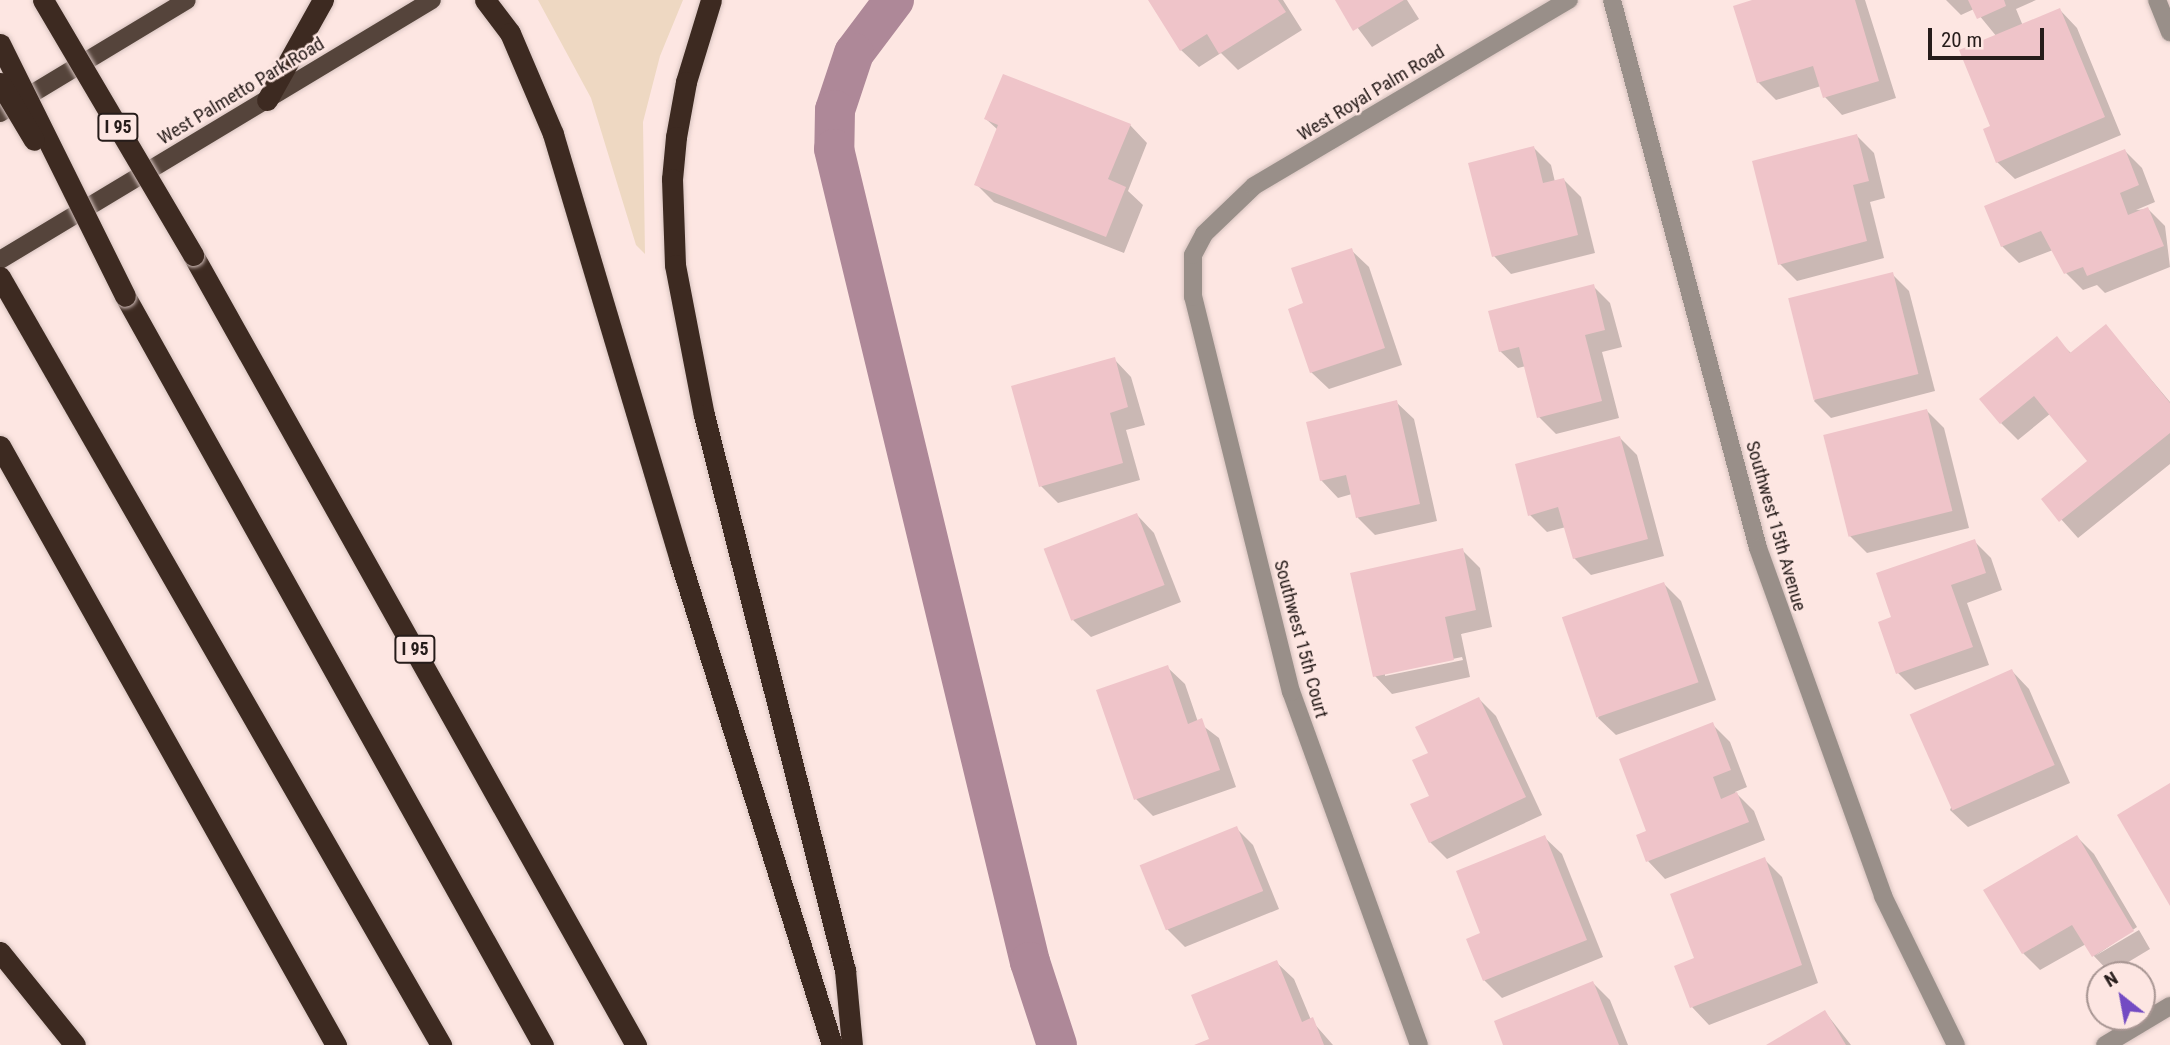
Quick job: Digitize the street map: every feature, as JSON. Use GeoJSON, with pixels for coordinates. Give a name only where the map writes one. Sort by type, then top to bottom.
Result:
{"type":"FeatureCollection","features":[{"type":"Feature","properties":{"kind":"highway","name":"I 95"},"geometry":{"type":"LineString","coordinates":[[43,0],[192,255],[636,1045]]}},
{"type":"Feature","properties":{"kind":"highway"},"geometry":{"type":"LineString","coordinates":[[267,100],[323,0]]}},
{"type":"Feature","properties":{"kind":"highway"},"geometry":{"type":"LineString","coordinates":[[485,0],[510,33],[553,134],[680,560],[832,1045]]}},
{"type":"Feature","properties":{"kind":"highway"},"geometry":{"type":"LineString","coordinates":[[711,0],[686,82],[676,137],[672,179],[675,265],[704,415],[845,971],[852,1045]]}},
{"type":"Feature","properties":{"kind":"highway"},"geometry":{"type":"LineString","coordinates":[[0,44],[125,296]]}},
{"type":"Feature","properties":{"kind":"highway"},"geometry":{"type":"LineString","coordinates":[[0,83],[125,296],[543,1045]]}},
{"type":"Feature","properties":{"kind":"highway"},"geometry":{"type":"LineString","coordinates":[[0,277],[43,345],[441,1045]]}},
{"type":"Feature","properties":{"kind":"highway"},"geometry":{"type":"LineString","coordinates":[[0,446],[336,1045]]}},
{"type":"Feature","properties":{"kind":"highway"},"geometry":{"type":"LineString","coordinates":[[0,952],[75,1045]]}},
{"type":"Feature","properties":{"kind":"main road"},"geometry":{"type":"LineString","coordinates":[[0,113],[187,0]]}},
{"type":"Feature","properties":{"kind":"main road","name":"West Palmetto Park Road"},"geometry":{"type":"LineString","coordinates":[[0,260],[432,0]]}},
{"type":"Feature","properties":{"kind":"street","name":"West Royal Palm Road"},"geometry":{"type":"LineString","coordinates":[[1204,234],[1254,186],[1569,0]]}},
{"type":"Feature","properties":{"kind":"street","name":"Southwest 15th Avenue"},"geometry":{"type":"LineString","coordinates":[[1612,0],[1758,548],[1883,896],[1956,1045]]}},
{"type":"Feature","properties":{"kind":"street"},"geometry":{"type":"LineString","coordinates":[[2157,0],[2170,32]]}},
{"type":"Feature","properties":{"kind":"street","name":"Southwest 15th Court"},"geometry":{"type":"LineString","coordinates":[[1204,234],[1193,255],[1193,297],[1291,692],[1419,1045]]}},
{"type":"Feature","properties":{"kind":"street"},"geometry":{"type":"LineString","coordinates":[[2105,1045],[2170,1006]]}},
{"type":"Feature","properties":{"kind":"shaded area"},"geometry":{"type":"Polygon","coordinates":[[[538,0],[683,0],[660,56],[643,122],[645,254],[636,245],[591,98],[538,0]]]}},
{"type":"Feature","properties":{"kind":"building"},"geometry":{"type":"Polygon","coordinates":[[[1148,0],[1278,0],[1286,12],[1219,54],[1207,34],[1180,51],[1148,0]]]}},
{"type":"Feature","properties":{"kind":"building"},"geometry":{"type":"Polygon","coordinates":[[[1335,0],[1404,0],[1353,31],[1335,0]]]}},
{"type":"Feature","properties":{"kind":"building"},"geometry":{"type":"Polygon","coordinates":[[[1752,0],[1855,0],[1879,81],[1823,98],[1813,66],[1757,83],[1733,6],[1752,0]]]}},
{"type":"Feature","properties":{"kind":"building"},"geometry":{"type":"Polygon","coordinates":[[[1968,0],[2004,0],[2006,6],[1977,19],[1968,0]]]}},
{"type":"Feature","properties":{"kind":"building"},"geometry":{"type":"Polygon","coordinates":[[[2060,8],[2105,117],[1996,163],[1983,129],[1990,126],[1959,50],[2060,8]]]}},
{"type":"Feature","properties":{"kind":"building"},"geometry":{"type":"Polygon","coordinates":[[[1003,74],[1131,124],[1108,179],[1126,187],[1106,237],[974,185],[998,125],[984,119],[1003,74]]]}},
{"type":"Feature","properties":{"kind":"building"},"geometry":{"type":"Polygon","coordinates":[[[1857,134],[1869,181],[1853,185],[1867,241],[1778,265],[1752,161],[1857,134]]]}},
{"type":"Feature","properties":{"kind":"building"},"geometry":{"type":"Polygon","coordinates":[[[1534,146],[1543,183],[1564,178],[1578,235],[1492,257],[1468,163],[1534,146]]]}},
{"type":"Feature","properties":{"kind":"building"},"geometry":{"type":"Polygon","coordinates":[[[2125,149],[2139,185],[2120,193],[2128,215],[2148,207],[2164,246],[2087,276],[2083,267],[2064,274],[2041,231],[2001,247],[1984,206],[2125,149]]]}},
{"type":"Feature","properties":{"kind":"building"},"geometry":{"type":"Polygon","coordinates":[[[1352,248],[1385,348],[1310,373],[1288,309],[1303,303],[1291,268],[1352,248]]]}},
{"type":"Feature","properties":{"kind":"building"},"geometry":{"type":"Polygon","coordinates":[[[1893,272],[1918,374],[1814,400],[1788,298],[1893,272]]]}},
{"type":"Feature","properties":{"kind":"building"},"geometry":{"type":"Polygon","coordinates":[[[1594,284],[1605,330],[1585,335],[1602,401],[1537,418],[1519,347],[1499,352],[1488,311],[1594,284]]]}},
{"type":"Feature","properties":{"kind":"building"},"geometry":{"type":"Polygon","coordinates":[[[2106,324],[2170,403],[2170,433],[2059,522],[2041,499],[2087,461],[2034,396],[2000,424],[1979,399],[2057,336],[2070,353],[2106,324]]]}},
{"type":"Feature","properties":{"kind":"building"},"geometry":{"type":"Polygon","coordinates":[[[1115,357],[1128,407],[1110,413],[1123,463],[1039,487],[1011,386],[1115,357]]]}},
{"type":"Feature","properties":{"kind":"building"},"geometry":{"type":"Polygon","coordinates":[[[1397,400],[1420,504],[1356,518],[1346,475],[1320,481],[1306,422],[1397,400]]]}},
{"type":"Feature","properties":{"kind":"building"},"geometry":{"type":"Polygon","coordinates":[[[1927,409],[1952,511],[1849,537],[1823,435],[1927,409]]]}},
{"type":"Feature","properties":{"kind":"building"},"geometry":{"type":"Polygon","coordinates":[[[1620,436],[1648,539],[1573,559],[1558,507],[1528,516],[1515,464],[1620,436]]]}},
{"type":"Feature","properties":{"kind":"building"},"geometry":{"type":"Polygon","coordinates":[[[1137,513],[1165,585],[1071,621],[1044,549],[1137,513]]]}},
{"type":"Feature","properties":{"kind":"building"},"geometry":{"type":"Polygon","coordinates":[[[1975,539],[1986,573],[1951,585],[1973,647],[1896,674],[1878,622],[1891,617],[1876,573],[1975,539]]]}},
{"type":"Feature","properties":{"kind":"building"},"geometry":{"type":"Polygon","coordinates":[[[1463,548],[1476,610],[1445,617],[1454,660],[1373,677],[1350,573],[1463,548]]]}},
{"type":"Feature","properties":{"kind":"building"},"geometry":{"type":"Polygon","coordinates":[[[1664,582],[1699,682],[1596,717],[1562,617],[1664,582]]]}},
{"type":"Feature","properties":{"kind":"building"},"geometry":{"type":"Polygon","coordinates":[[[1168,665],[1188,724],[1202,718],[1220,770],[1134,800],[1096,690],[1168,665]]]}},
{"type":"Feature","properties":{"kind":"building"},"geometry":{"type":"Polygon","coordinates":[[[2012,669],[2055,765],[1952,810],[1910,715],[2012,669]]]}},
{"type":"Feature","properties":{"kind":"building"},"geometry":{"type":"Polygon","coordinates":[[[1479,697],[1526,797],[1429,843],[1410,804],[1429,796],[1412,760],[1428,753],[1415,727],[1479,697]]]}},
{"type":"Feature","properties":{"kind":"building"},"geometry":{"type":"Polygon","coordinates":[[[1713,722],[1731,770],[1713,777],[1721,799],[1737,792],[1749,822],[1646,862],[1636,835],[1646,831],[1619,759],[1713,722]]]}},
{"type":"Feature","properties":{"kind":"building"},"geometry":{"type":"Polygon","coordinates":[[[2170,783],[2170,906],[2117,815],[2170,783]]]}},
{"type":"Feature","properties":{"kind":"building"},"geometry":{"type":"Polygon","coordinates":[[[1237,826],[1263,891],[1166,930],[1140,865],[1237,826]]]}},
{"type":"Feature","properties":{"kind":"building"},"geometry":{"type":"Polygon","coordinates":[[[1545,835],[1587,940],[1483,981],[1466,939],[1480,933],[1456,871],[1545,835]]]}},
{"type":"Feature","properties":{"kind":"building"},"geometry":{"type":"Polygon","coordinates":[[[2077,835],[2134,931],[2092,957],[2072,925],[2022,954],[1983,890],[2077,835]]]}},
{"type":"Feature","properties":{"kind":"building"},"geometry":{"type":"Polygon","coordinates":[[[1765,857],[1802,965],[1690,1008],[1674,966],[1694,958],[1670,894],[1765,857]]]}},
{"type":"Feature","properties":{"kind":"building"},"geometry":{"type":"Polygon","coordinates":[[[1277,960],[1302,1022],[1313,1017],[1324,1045],[1194,1045],[1209,1039],[1191,995],[1277,960]]]}},
{"type":"Feature","properties":{"kind":"building"},"geometry":{"type":"Polygon","coordinates":[[[1593,981],[1619,1045],[1503,1045],[1494,1021],[1593,981]]]}},
{"type":"Feature","properties":{"kind":"building"},"geometry":{"type":"Polygon","coordinates":[[[1825,1010],[1846,1045],[1766,1045],[1825,1010]]]}},
{"type":"Feature","properties":{"kind":"waterway"},"geometry":{"type":"LineString","coordinates":[[894,0],[854,53],[835,110],[834,149],[1030,962],[1057,1045]]}}]}
